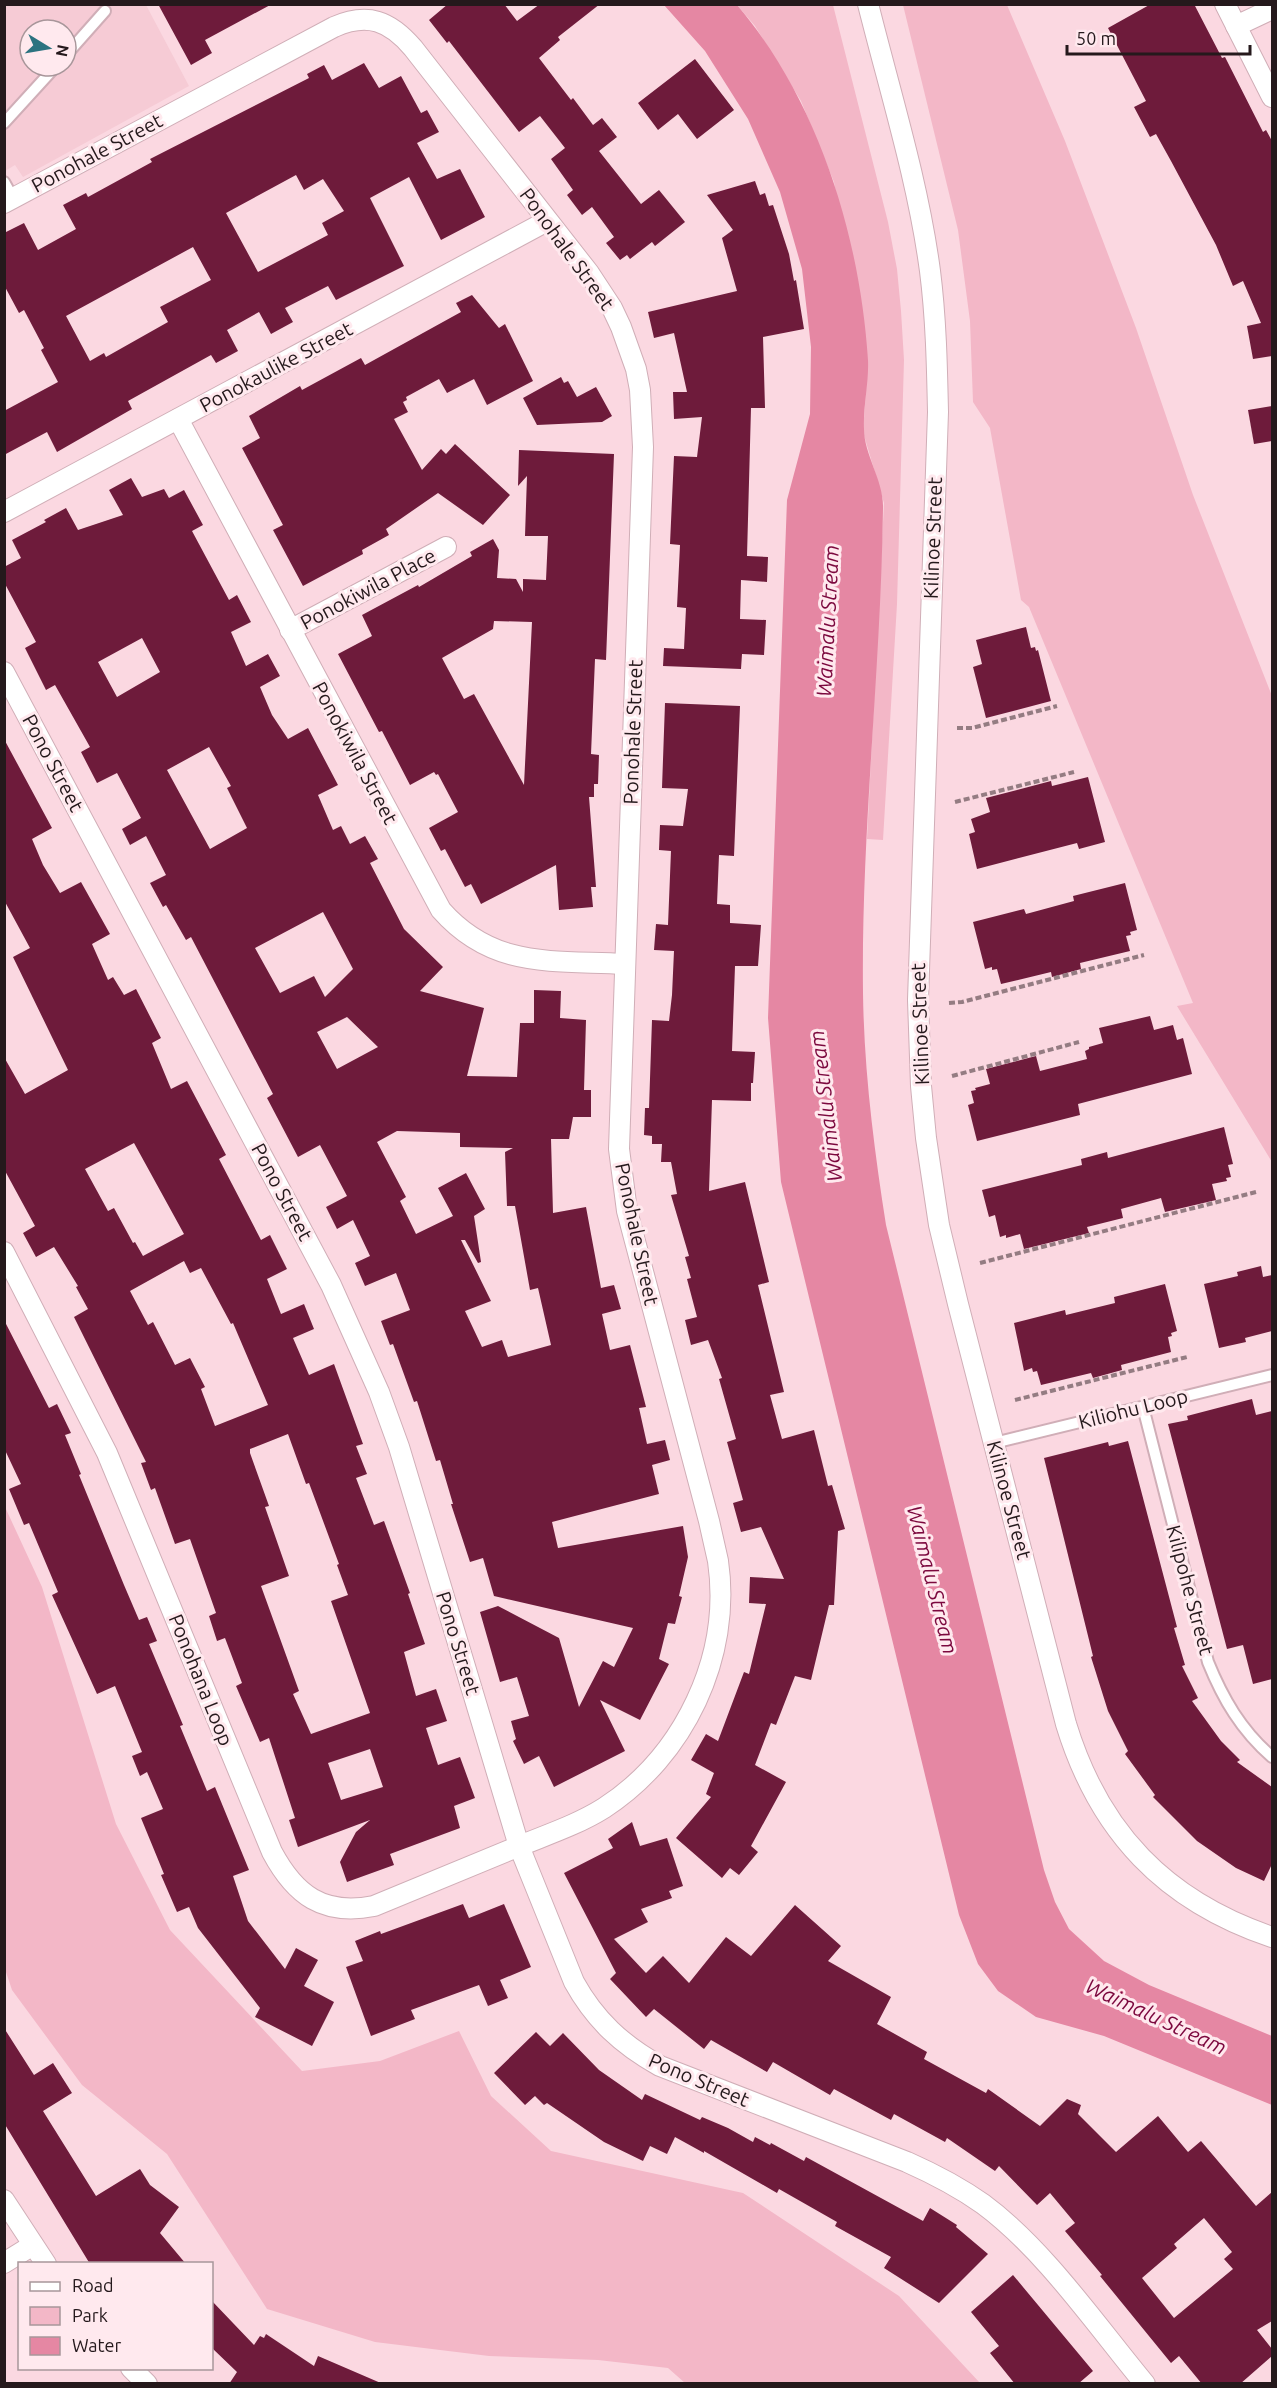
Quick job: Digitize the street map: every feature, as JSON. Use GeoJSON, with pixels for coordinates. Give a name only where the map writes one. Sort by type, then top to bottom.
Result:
{"type":"FeatureCollection","features":[{"type":"Feature","properties":{"kind":"street","name":"Kilinoe Street"},"geometry":{"type":"LineString","coordinates":[[868,4],[907,160],[923,236],[929,269],[937,365],[937,424],[918,956],[921,1086],[939,1225],[957,1304],[1066,1724],[1076,1754],[1100,1804],[1134,1850],[1176,1888],[1224,1919],[1272,1937]]}},
{"type":"Feature","properties":{"kind":"street"},"geometry":{"type":"LineString","coordinates":[[1225,4],[1272,96]]}},
{"type":"Feature","properties":{"kind":"street"},"geometry":{"type":"LineString","coordinates":[[1236,26],[1272,9]]}},
{"type":"Feature","properties":{"kind":"street","name":"Ponohale Street"},"geometry":{"type":"LineString","coordinates":[[7,194],[334,27],[356,19],[387,24],[405,38],[589,273],[612,308],[629,348],[640,390],[643,447],[619,1115],[621,1178],[627,1211],[709,1521],[718,1562],[719,1619],[704,1683],[693,1711],[654,1766],[639,1781],[604,1808],[587,1818],[519,1846]]}},
{"type":"Feature","properties":{"kind":"street","name":"Ponokaulike Street"},"geometry":{"type":"LineString","coordinates":[[4,512],[547,221]]}},
{"type":"Feature","properties":{"kind":"street","name":"Ponokiwila Street"},"geometry":{"type":"LineString","coordinates":[[178,419],[430,893],[452,922],[479,942],[512,956],[624,964]]}},
{"type":"Feature","properties":{"kind":"street","name":"Ponokiwila Place"},"geometry":{"type":"LineString","coordinates":[[290,630],[446,547]]}},
{"type":"Feature","properties":{"kind":"street","name":"Pono Street"},"geometry":{"type":"LineString","coordinates":[[4,672],[355,1334],[399,1447],[519,1846],[574,1982],[592,2012],[618,2039],[637,2054],[660,2066],[907,2162],[960,2189],[1005,2222],[1040,2256],[1144,2384]]}},
{"type":"Feature","properties":{"kind":"street","name":"Ponohana Loop"},"geometry":{"type":"LineString","coordinates":[[4,1252],[107,1453],[272,1852],[293,1886],[316,1902],[332,1907],[361,1909],[374,1906],[519,1846]]}},
{"type":"Feature","properties":{"kind":"street"},"geometry":{"type":"LineString","coordinates":[[4,2200],[45,2262]]}},
{"type":"Feature","properties":{"kind":"street"},"geometry":{"type":"LineString","coordinates":[[4,2263],[33,2245]]}},
{"type":"Feature","properties":{"kind":"street"},"geometry":{"type":"LineString","coordinates":[[133,2370],[147,2384]]}},
{"type":"Feature","properties":{"kind":"lane"},"geometry":{"type":"LineString","coordinates":[[78,41],[105,11]]}},
{"type":"Feature","properties":{"kind":"lane"},"geometry":{"type":"LineString","coordinates":[[4,123],[45,78]]}},
{"type":"Feature","properties":{"kind":"lane","name":"Kiliohu Loop"},"geometry":{"type":"LineString","coordinates":[[994,1443],[1272,1376]]}},
{"type":"Feature","properties":{"kind":"lane","name":"Kilipohe Street"},"geometry":{"type":"LineString","coordinates":[[1143,1407],[1208,1662],[1233,1714],[1246,1732],[1272,1757]]}},
{"type":"Feature","properties":{"kind":"path"},"geometry":{"type":"LineString","coordinates":[[957,728],[972,728],[1057,706]]}},
{"type":"Feature","properties":{"kind":"path"},"geometry":{"type":"LineString","coordinates":[[955,802],[1074,772]]}},
{"type":"Feature","properties":{"kind":"path"},"geometry":{"type":"LineString","coordinates":[[949,1003],[962,1002],[1144,955]]}},
{"type":"Feature","properties":{"kind":"path"},"geometry":{"type":"LineString","coordinates":[[952,1076],[1079,1042]]}},
{"type":"Feature","properties":{"kind":"path"},"geometry":{"type":"LineString","coordinates":[[980,1263],[1256,1192]]}},
{"type":"Feature","properties":{"kind":"path"},"geometry":{"type":"LineString","coordinates":[[1015,1400],[1187,1357]]}},
{"type":"Feature","properties":{"kind":"shaded area"},"geometry":{"type":"Polygon","coordinates":[[[5,5],[146,5],[189,86],[23,177],[15,165],[5,171],[5,5]]]}},
{"type":"Feature","properties":{"kind":"green space"},"geometry":{"type":"Polygon","coordinates":[[[737,5],[833,5],[888,222],[897,269],[904,360],[897,604],[883,840],[867,839],[884,503],[863,432],[868,362],[834,182],[801,101],[755,26],[737,5]]]}},
{"type":"Feature","properties":{"kind":"green space"},"geometry":{"type":"Polygon","coordinates":[[[903,5],[1007,5],[1065,141],[1136,328],[1193,495],[1272,696],[1272,1162],[1177,1006],[1193,1003],[1029,607],[1021,600],[990,428],[973,402],[970,321],[958,230],[903,5]]]}},
{"type":"Feature","properties":{"kind":"green space"},"geometry":{"type":"Polygon","coordinates":[[[5,1507],[42,1587],[116,1824],[170,1930],[302,2071],[380,2061],[459,2031],[491,2096],[551,2151],[743,2193],[899,2296],[980,2383],[685,2383],[668,2368],[598,2360],[489,2356],[375,2342],[267,2309],[167,2154],[82,2085],[12,1990],[5,1969],[5,1507]]]}},
{"type":"Feature","properties":{"kind":"water","name":"Waimalu Stream"},"geometry":{"type":"Polygon","coordinates":[[[664,5],[737,5],[766,42],[791,83],[812,126],[830,172],[856,266],[868,360],[865,439],[880,488],[883,508],[863,932],[864,1022],[874,1138],[886,1225],[1044,1870],[1055,1902],[1069,1929],[1104,1961],[1149,1985],[1272,2036],[1272,2105],[1104,2036],[1036,2017],[998,1991],[978,1964],[959,1915],[781,1182],[768,1018],[787,500],[810,414],[811,347],[802,269],[780,192],[748,119],[705,51],[664,5]]]}},
{"type":"Feature","properties":{"kind":"building"},"geometry":{"type":"Polygon","coordinates":[[[158,4],[272,4],[205,40],[212,53],[191,65],[158,4]]]}},
{"type":"Feature","properties":{"kind":"building"},"geometry":{"type":"Polygon","coordinates":[[[448,4],[504,4],[517,21],[540,4],[600,4],[558,37],[560,40],[539,58],[593,125],[602,118],[617,137],[599,151],[641,204],[659,190],[685,222],[655,246],[652,242],[630,259],[627,255],[620,260],[606,243],[614,237],[592,207],[582,215],[567,195],[573,190],[551,159],[565,148],[540,116],[519,132],[449,41],[447,43],[429,20],[448,4]]]}},
{"type":"Feature","properties":{"kind":"building"},"geometry":{"type":"Polygon","coordinates":[[[1151,4],[1194,4],[1222,58],[1225,57],[1263,132],[1266,130],[1272,141],[1272,356],[1253,359],[1247,326],[1261,323],[1243,281],[1233,286],[1216,245],[1171,161],[1156,134],[1150,137],[1134,107],[1146,101],[1108,28],[1151,4]]]}},
{"type":"Feature","properties":{"kind":"building"},"geometry":{"type":"Polygon","coordinates":[[[695,59],[734,110],[697,139],[678,114],[658,130],[638,103],[695,59]]]}},
{"type":"Feature","properties":{"kind":"building"},"geometry":{"type":"Polygon","coordinates":[[[364,63],[379,88],[401,76],[421,113],[427,110],[439,132],[417,143],[437,179],[460,169],[485,217],[441,240],[409,177],[370,198],[404,266],[336,300],[328,286],[285,308],[293,322],[271,334],[259,312],[227,330],[238,351],[216,363],[211,355],[128,401],[132,409],[57,452],[47,432],[4,455],[4,411],[58,382],[41,350],[44,348],[24,310],[19,313],[4,285],[4,233],[24,223],[38,250],[76,229],[63,205],[86,193],[88,197],[152,162],[150,159],[309,78],[307,74],[324,65],[332,80],[364,63]],[[296,175],[226,213],[258,272],[328,235],[322,223],[344,211],[323,179],[304,190],[296,175]],[[193,247],[66,316],[90,361],[104,353],[106,357],[168,322],[160,307],[211,280],[193,247]]]}},
{"type":"Feature","properties":{"kind":"building"},"geometry":{"type":"Polygon","coordinates":[[[755,181],[760,195],[765,193],[769,206],[773,205],[789,254],[794,281],[796,280],[804,329],[763,337],[765,408],[751,408],[747,556],[768,557],[767,582],[741,580],[740,619],[766,620],[764,655],[742,654],[741,669],[663,666],[664,648],[684,649],[686,608],[677,607],[680,545],[670,544],[674,456],[697,457],[702,417],[674,419],[673,392],[687,392],[674,333],[654,338],[648,312],[737,291],[722,238],[733,230],[707,195],[755,181]]]}},
{"type":"Feature","properties":{"kind":"building"},"geometry":{"type":"Polygon","coordinates":[[[472,295],[499,328],[505,324],[533,381],[487,405],[474,379],[447,393],[439,379],[406,397],[407,400],[403,402],[408,412],[394,419],[422,470],[441,449],[446,454],[455,444],[510,495],[483,525],[438,493],[386,529],[389,535],[362,550],[363,554],[303,586],[273,530],[283,525],[242,448],[260,438],[249,416],[300,386],[302,390],[361,358],[365,365],[461,312],[456,303],[472,295]]]}},
{"type":"Feature","properties":{"kind":"building"},"geometry":{"type":"Polygon","coordinates":[[[561,377],[564,383],[568,381],[577,397],[596,387],[612,416],[602,422],[537,425],[523,398],[561,377]]]}},
{"type":"Feature","properties":{"kind":"building"},"geometry":{"type":"Polygon","coordinates":[[[1272,406],[1272,441],[1254,444],[1248,410],[1272,406]]]}},
{"type":"Feature","properties":{"kind":"building"},"geometry":{"type":"Polygon","coordinates":[[[519,450],[614,454],[606,660],[595,659],[591,754],[599,755],[598,784],[594,784],[594,797],[589,797],[596,887],[591,887],[593,907],[559,910],[556,865],[481,904],[471,884],[465,887],[445,849],[441,851],[429,828],[458,812],[438,774],[434,772],[410,785],[338,654],[372,636],[362,615],[418,585],[419,587],[472,556],[470,552],[493,539],[499,550],[497,578],[516,579],[523,592],[523,579],[546,580],[548,536],[525,536],[527,476],[518,486],[519,450]],[[494,621],[493,629],[442,658],[464,699],[474,694],[524,785],[532,622],[494,621]]]}},
{"type":"Feature","properties":{"kind":"building"},"geometry":{"type":"Polygon","coordinates":[[[131,478],[142,497],[164,489],[169,498],[184,490],[203,525],[192,531],[229,600],[237,595],[251,622],[231,632],[246,666],[268,654],[280,676],[260,687],[272,715],[288,739],[308,728],[338,785],[318,795],[333,830],[341,826],[350,844],[365,836],[378,859],[370,863],[404,929],[443,967],[420,991],[484,1008],[467,1076],[517,1077],[520,1023],[534,1023],[534,990],[561,991],[560,1018],[586,1020],[584,1090],[591,1090],[591,1117],[573,1117],[569,1139],[551,1139],[553,1213],[586,1207],[601,1288],[614,1285],[621,1309],[602,1314],[610,1350],[630,1345],[646,1407],[639,1408],[647,1444],[665,1440],[670,1460],[652,1465],[659,1494],[552,1522],[558,1548],[683,1526],[688,1557],[675,1624],[668,1623],[659,1659],[669,1664],[640,1720],[600,1700],[625,1751],[554,1787],[539,1756],[524,1764],[513,1741],[516,1739],[511,1721],[529,1716],[517,1677],[500,1682],[480,1612],[498,1606],[559,1638],[579,1707],[603,1661],[614,1667],[633,1628],[494,1596],[483,1558],[470,1562],[451,1504],[453,1504],[440,1460],[436,1461],[417,1401],[414,1402],[393,1344],[390,1345],[381,1321],[410,1310],[396,1273],[365,1286],[355,1263],[370,1256],[353,1220],[337,1229],[326,1207],[347,1196],[320,1145],[298,1157],[267,1098],[273,1094],[191,937],[186,940],[166,905],[163,907],[150,883],[166,875],[146,836],[130,845],[122,829],[141,818],[117,773],[97,783],[81,752],[90,747],[55,685],[46,690],[25,648],[36,642],[4,582],[4,567],[21,558],[12,540],[46,522],[44,520],[66,508],[78,530],[123,515],[109,490],[131,478]],[[142,638],[98,662],[117,697],[160,672],[142,638]],[[209,747],[167,770],[210,849],[247,828],[227,788],[231,786],[209,747]],[[323,912],[255,948],[280,993],[314,976],[325,997],[353,969],[323,912]],[[347,1017],[317,1032],[337,1069],[378,1047],[347,1017]],[[397,1131],[377,1142],[406,1197],[400,1201],[416,1234],[453,1216],[438,1188],[466,1173],[485,1209],[474,1216],[481,1262],[478,1263],[465,1240],[461,1240],[491,1301],[465,1311],[482,1347],[502,1340],[508,1357],[551,1345],[538,1288],[530,1290],[515,1206],[507,1206],[505,1152],[513,1148],[460,1147],[460,1133],[397,1131]]]}},
{"type":"Feature","properties":{"kind":"building"},"geometry":{"type":"Polygon","coordinates":[[[1026,627],[1031,648],[1035,647],[1036,651],[1038,650],[1051,701],[986,718],[973,667],[982,664],[976,640],[1026,627]]]}},
{"type":"Feature","properties":{"kind":"building"},"geometry":{"type":"Polygon","coordinates":[[[665,703],[740,706],[734,856],[719,855],[717,904],[730,905],[730,923],[761,925],[758,966],[735,966],[732,1051],[755,1052],[751,1101],[712,1100],[709,1191],[745,1182],[769,1282],[758,1285],[784,1392],[770,1395],[782,1439],[814,1430],[828,1486],[832,1485],[845,1529],[838,1531],[834,1605],[829,1605],[811,1680],[795,1676],[776,1725],[771,1723],[755,1765],[786,1782],[751,1846],[758,1852],[739,1875],[730,1868],[722,1878],[676,1838],[711,1797],[706,1794],[714,1773],[691,1760],[706,1734],[718,1741],[744,1672],[749,1674],[766,1604],[749,1603],[750,1577],[784,1579],[761,1527],[741,1532],[733,1503],[743,1500],[727,1442],[736,1439],[719,1379],[722,1378],[708,1340],[691,1345],[685,1320],[697,1317],[687,1279],[691,1278],[685,1257],[689,1256],[671,1195],[677,1194],[671,1162],[661,1162],[662,1144],[652,1144],[652,1136],[644,1135],[645,1108],[649,1108],[652,1020],[669,1021],[672,995],[674,951],[654,950],[656,924],[668,925],[671,851],[659,850],[660,825],[683,826],[688,789],[662,788],[665,703]]]}},
{"type":"Feature","properties":{"kind":"building"},"geometry":{"type":"Polygon","coordinates":[[[4,739],[52,828],[32,839],[43,865],[60,893],[81,882],[110,934],[92,944],[108,980],[113,977],[124,995],[136,989],[161,1038],[152,1043],[171,1089],[187,1081],[226,1155],[219,1159],[261,1240],[270,1235],[287,1269],[267,1279],[281,1314],[304,1304],[314,1329],[293,1338],[309,1375],[334,1364],[363,1444],[356,1446],[367,1474],[356,1478],[374,1525],[384,1521],[410,1593],[408,1594],[425,1644],[404,1652],[416,1696],[436,1689],[447,1721],[426,1728],[438,1765],[460,1757],[475,1798],[454,1806],[460,1828],[390,1854],[394,1865],[347,1882],[340,1862],[356,1832],[370,1820],[298,1847],[289,1820],[295,1818],[269,1738],[260,1742],[236,1686],[242,1683],[225,1638],[217,1641],[209,1616],[216,1613],[190,1539],[175,1544],[155,1488],[151,1490],[141,1463],[146,1462],[74,1317],[88,1309],[76,1287],[78,1286],[54,1247],[36,1257],[23,1233],[35,1226],[4,1169],[4,1057],[25,1094],[68,1070],[13,957],[30,948],[4,900],[4,739]],[[134,1143],[85,1169],[108,1211],[114,1208],[133,1243],[135,1242],[143,1256],[184,1234],[134,1143]],[[184,1261],[130,1291],[148,1325],[153,1322],[175,1365],[190,1358],[205,1387],[201,1389],[215,1426],[268,1405],[233,1323],[231,1324],[201,1268],[190,1273],[184,1261]],[[288,1434],[250,1449],[269,1506],[265,1507],[289,1576],[261,1586],[299,1691],[293,1694],[311,1734],[370,1713],[331,1601],[348,1595],[309,1483],[306,1484],[288,1434]],[[370,1749],[328,1763],[341,1800],[383,1787],[370,1749]]]}},
{"type":"Feature","properties":{"kind":"building"},"geometry":{"type":"Polygon","coordinates":[[[1088,777],[1105,842],[1079,849],[1077,843],[977,869],[969,834],[975,832],[971,819],[990,812],[986,798],[1051,781],[1052,786],[1088,777]]]}},
{"type":"Feature","properties":{"kind":"building"},"geometry":{"type":"Polygon","coordinates":[[[1125,883],[1137,930],[1126,936],[1130,951],[1080,963],[1081,969],[1052,977],[1051,972],[1001,984],[997,969],[992,970],[992,967],[985,969],[973,922],[1024,909],[1026,914],[1074,901],[1073,896],[1125,883]]]}},
{"type":"Feature","properties":{"kind":"building"},"geometry":{"type":"Polygon","coordinates":[[[1150,1016],[1154,1030],[1173,1025],[1177,1040],[1183,1038],[1192,1074],[1078,1104],[1080,1115],[977,1141],[968,1105],[974,1103],[971,1091],[990,1084],[986,1069],[1036,1056],[1040,1071],[1087,1059],[1085,1051],[1089,1047],[1103,1043],[1099,1028],[1150,1016]]]}},
{"type":"Feature","properties":{"kind":"building"},"geometry":{"type":"Polygon","coordinates":[[[1224,1127],[1233,1164],[1228,1165],[1231,1177],[1226,1178],[1227,1181],[1212,1184],[1216,1200],[1165,1212],[1161,1198],[1121,1209],[1123,1218],[1087,1227],[1089,1233],[1024,1249],[1020,1234],[1006,1238],[1006,1235],[1000,1237],[995,1215],[989,1217],[982,1190],[1082,1165],[1081,1159],[1107,1152],[1108,1158],[1224,1127]]]}},
{"type":"Feature","properties":{"kind":"building"},"geometry":{"type":"Polygon","coordinates":[[[1261,1266],[1263,1277],[1272,1275],[1272,1331],[1245,1338],[1246,1342],[1219,1348],[1204,1284],[1238,1276],[1237,1272],[1261,1266]]]}},
{"type":"Feature","properties":{"kind":"building"},"geometry":{"type":"Polygon","coordinates":[[[1165,1284],[1177,1331],[1168,1337],[1171,1352],[1121,1365],[1122,1370],[1093,1378],[1091,1373],[1041,1385],[1037,1371],[1033,1372],[1032,1368],[1024,1371],[1014,1323],[1065,1310],[1066,1315],[1115,1303],[1114,1297],[1165,1284]]]}},
{"type":"Feature","properties":{"kind":"building"},"geometry":{"type":"Polygon","coordinates":[[[4,1320],[49,1408],[57,1404],[71,1433],[65,1435],[124,1585],[139,1620],[147,1617],[157,1641],[149,1644],[183,1725],[180,1726],[207,1791],[215,1787],[249,1870],[233,1876],[248,1921],[285,1969],[296,1948],[318,1960],[304,1986],[334,2002],[312,2046],[255,2017],[260,2008],[198,1928],[189,1907],[177,1912],[161,1875],[164,1874],[141,1818],[163,1809],[147,1772],[140,1776],[132,1756],[142,1752],[115,1686],[97,1694],[52,1595],[58,1592],[29,1523],[24,1525],[9,1489],[21,1484],[4,1448],[4,1320]]]}},
{"type":"Feature","properties":{"kind":"building"},"geometry":{"type":"Polygon","coordinates":[[[1252,1399],[1256,1415],[1272,1411],[1272,1679],[1253,1684],[1243,1645],[1227,1649],[1168,1424],[1188,1420],[1187,1416],[1252,1399]]]}},
{"type":"Feature","properties":{"kind":"building"},"geometry":{"type":"Polygon","coordinates":[[[1128,1441],[1177,1627],[1174,1628],[1185,1665],[1182,1666],[1198,1698],[1192,1701],[1221,1741],[1240,1760],[1237,1762],[1272,1787],[1272,1864],[1264,1881],[1236,1868],[1197,1841],[1153,1797],[1155,1795],[1125,1754],[1128,1751],[1108,1711],[1091,1657],[1093,1656],[1044,1458],[1108,1442],[1109,1446],[1128,1441]]]}},
{"type":"Feature","properties":{"kind":"building"},"geometry":{"type":"Polygon","coordinates":[[[632,1822],[640,1846],[667,1838],[683,1886],[669,1891],[672,1898],[641,1909],[648,1922],[614,1939],[646,1973],[663,1956],[689,1983],[726,1937],[751,1956],[795,1905],[841,1946],[828,1961],[891,1997],[877,2024],[927,2052],[924,2059],[986,2093],[988,2089],[1040,2126],[1067,2099],[1081,2105],[1078,2114],[1116,2152],[1158,2116],[1188,2152],[1201,2141],[1256,2206],[1272,2192],[1272,2321],[1257,2330],[1272,2349],[1272,2356],[1240,2384],[1202,2384],[1179,2356],[1171,2363],[1100,2276],[1102,2275],[1065,2231],[1075,2223],[1050,2193],[1037,2205],[999,2166],[995,2171],[947,2138],[945,2142],[894,2114],[891,2120],[834,2089],[830,2095],[773,2062],[767,2072],[711,2040],[704,2049],[654,2009],[646,2017],[610,1979],[616,1973],[564,1873],[613,1848],[608,1839],[632,1822]],[[1204,2218],[1174,2244],[1177,2248],[1142,2278],[1174,2318],[1233,2269],[1224,2259],[1232,2252],[1204,2218]]]}},
{"type":"Feature","properties":{"kind":"building"},"geometry":{"type":"Polygon","coordinates":[[[463,1904],[469,1918],[504,1904],[531,1967],[500,1980],[508,1998],[488,2006],[479,1985],[411,2010],[415,2019],[371,2036],[346,1967],[363,1961],[355,1941],[380,1931],[381,1934],[463,1904]]]}},
{"type":"Feature","properties":{"kind":"building"},"geometry":{"type":"Polygon","coordinates":[[[4,2028],[34,2075],[53,2063],[72,2093],[43,2111],[96,2196],[140,2169],[150,2185],[179,2207],[160,2233],[184,2262],[89,2262],[4,2123],[4,2028]]]}},
{"type":"Feature","properties":{"kind":"building"},"geometry":{"type":"Polygon","coordinates":[[[536,2032],[550,2046],[563,2033],[599,2070],[642,2100],[645,2094],[700,2120],[702,2117],[728,2128],[753,2142],[755,2137],[804,2161],[806,2157],[923,2221],[930,2208],[957,2225],[956,2227],[988,2254],[939,2303],[884,2268],[891,2257],[835,2226],[837,2222],[779,2189],[777,2193],[675,2137],[667,2154],[650,2146],[643,2161],[604,2142],[547,2103],[544,2105],[535,2096],[525,2105],[494,2073],[536,2032]]]}},
{"type":"Feature","properties":{"kind":"building"},"geometry":{"type":"Polygon","coordinates":[[[1013,2275],[1093,2371],[1078,2384],[1015,2384],[990,2353],[999,2346],[971,2312],[1013,2275]]]}},
{"type":"Feature","properties":{"kind":"building"},"geometry":{"type":"Polygon","coordinates":[[[213,2302],[254,2345],[260,2336],[264,2338],[266,2334],[314,2366],[318,2356],[383,2384],[229,2384],[237,2372],[213,2349],[213,2302]]]}}]}
